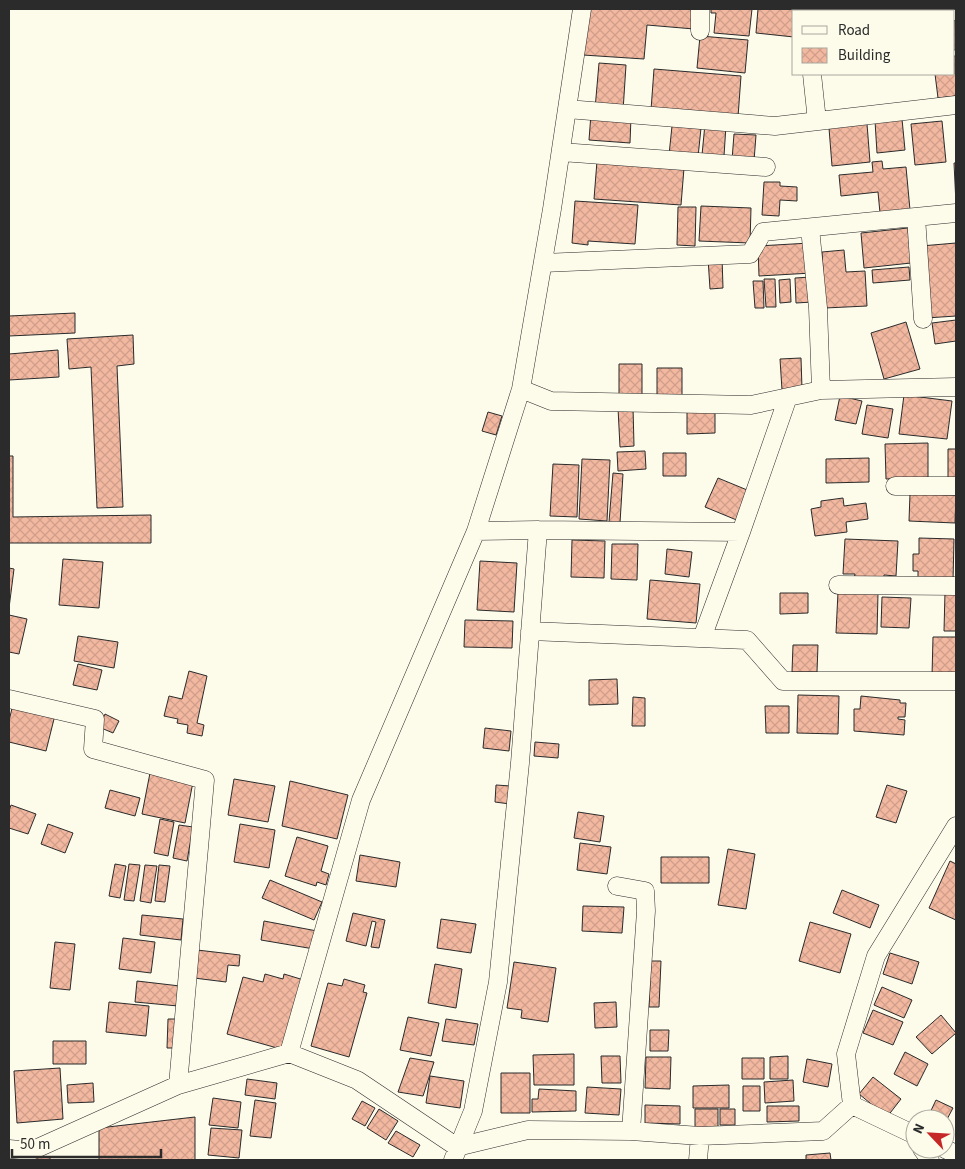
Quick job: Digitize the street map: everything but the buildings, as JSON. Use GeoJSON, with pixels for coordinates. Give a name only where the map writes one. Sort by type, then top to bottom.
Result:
{"type":"FeatureCollection","features":[{"type":"Feature","properties":{"kind":"street"},"geometry":{"type":"LineString","coordinates":[[289,1053],[361,800],[476,530],[521,389],[561,152],[582,9]]}},
{"type":"Feature","properties":{"kind":"street"},"geometry":{"type":"LineString","coordinates":[[700,9],[700,31]]}},
{"type":"Feature","properties":{"kind":"street"},"geometry":{"type":"LineString","coordinates":[[812,75],[817,121]]}},
{"type":"Feature","properties":{"kind":"street"},"geometry":{"type":"LineString","coordinates":[[567,108],[775,126],[956,105]]}},
{"type":"Feature","properties":{"kind":"street"},"geometry":{"type":"LineString","coordinates":[[561,152],[766,167]]}},
{"type":"Feature","properties":{"kind":"street"},"geometry":{"type":"LineString","coordinates":[[543,263],[750,254],[762,232],[956,213]]}},
{"type":"Feature","properties":{"kind":"street"},"geometry":{"type":"LineString","coordinates":[[916,217],[923,319]]}},
{"type":"Feature","properties":{"kind":"street"},"geometry":{"type":"LineString","coordinates":[[810,228],[818,308],[822,390]]}},
{"type":"Feature","properties":{"kind":"street"},"geometry":{"type":"LineString","coordinates":[[521,389],[552,401],[751,405],[822,390],[956,388]]}},
{"type":"Feature","properties":{"kind":"street"},"geometry":{"type":"LineString","coordinates":[[702,638],[788,397]]}},
{"type":"Feature","properties":{"kind":"street"},"geometry":{"type":"LineString","coordinates":[[895,486],[956,486]]}},
{"type":"Feature","properties":{"kind":"street"},"geometry":{"type":"LineString","coordinates":[[476,530],[741,532]]}},
{"type":"Feature","properties":{"kind":"street"},"geometry":{"type":"LineString","coordinates":[[455,1154],[474,1111],[498,982],[520,763],[538,530]]}},
{"type":"Feature","properties":{"kind":"street"},"geometry":{"type":"LineString","coordinates":[[838,585],[956,586]]}},
{"type":"Feature","properties":{"kind":"street"},"geometry":{"type":"LineString","coordinates":[[530,631],[747,640],[783,681],[956,681]]}},
{"type":"Feature","properties":{"kind":"street"},"geometry":{"type":"LineString","coordinates":[[9,699],[95,719],[93,749],[205,780],[178,1085]]}},
{"type":"Feature","properties":{"kind":"street"},"geometry":{"type":"LineString","coordinates":[[852,1105],[846,1054],[876,956],[956,826]]}},
{"type":"Feature","properties":{"kind":"street"},"geometry":{"type":"LineString","coordinates":[[617,886],[645,891],[646,912],[631,1131]]}},
{"type":"Feature","properties":{"kind":"street"},"geometry":{"type":"LineString","coordinates":[[9,1149],[31,1150],[178,1085],[289,1053],[358,1080],[455,1154]]}},
{"type":"Feature","properties":{"kind":"street"},"geometry":{"type":"LineString","coordinates":[[455,1154],[528,1130],[631,1131],[700,1136],[823,1131],[852,1105]]}},
{"type":"Feature","properties":{"kind":"street"},"geometry":{"type":"LineString","coordinates":[[852,1105],[905,1131]]}},
{"type":"Feature","properties":{"kind":"street"},"geometry":{"type":"LineString","coordinates":[[698,1160],[700,1136]]}}]}
